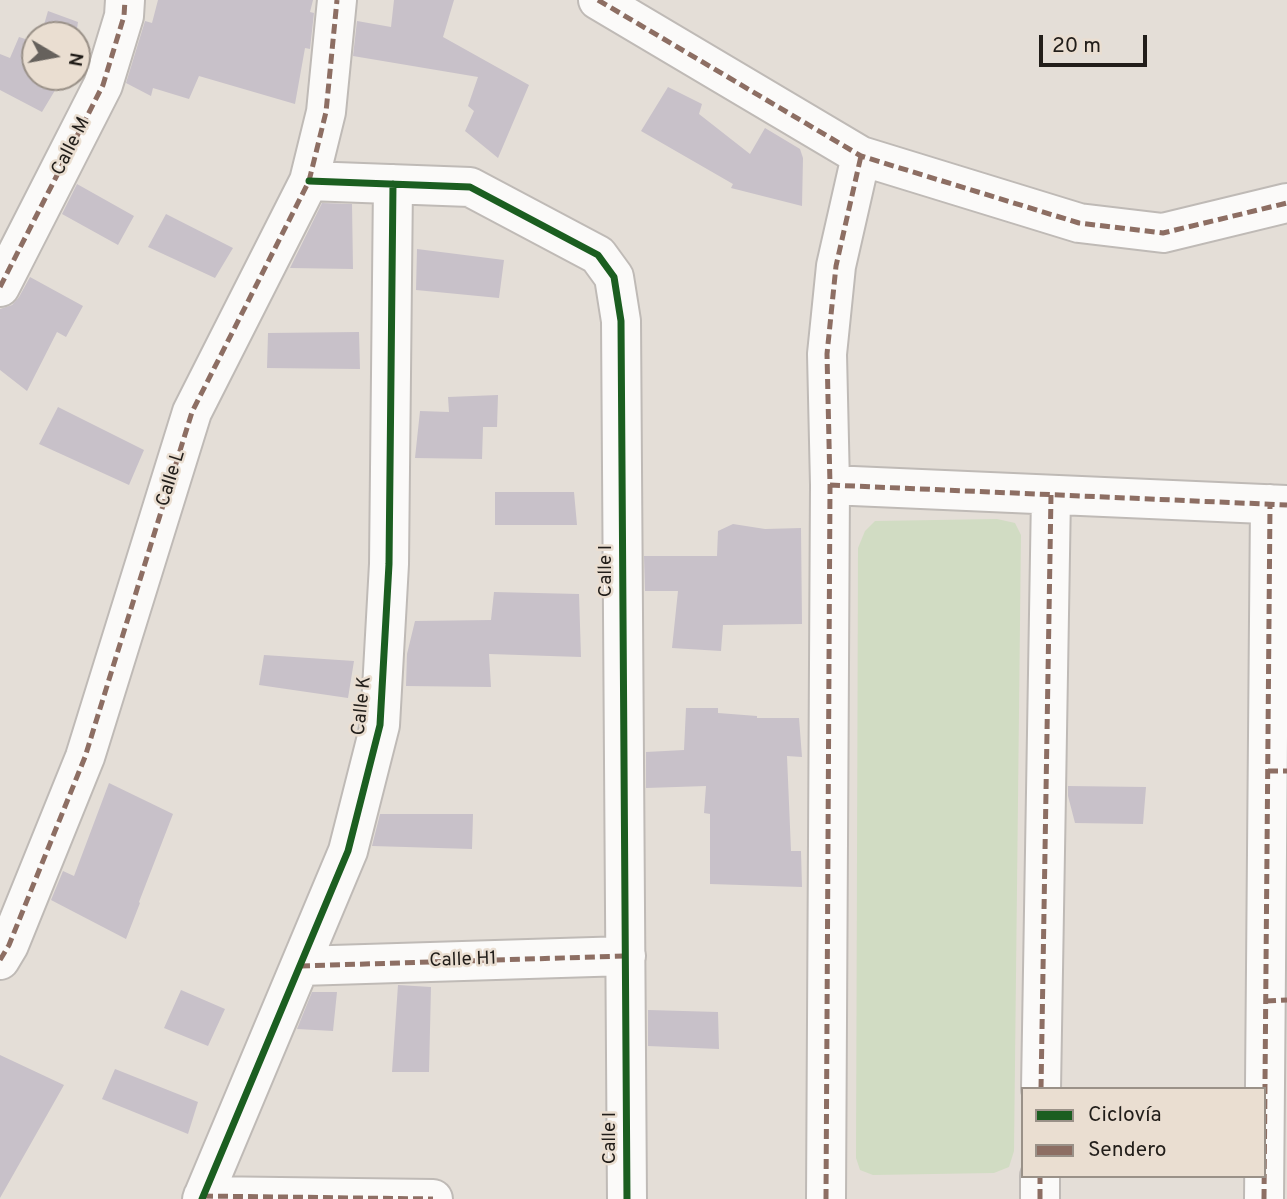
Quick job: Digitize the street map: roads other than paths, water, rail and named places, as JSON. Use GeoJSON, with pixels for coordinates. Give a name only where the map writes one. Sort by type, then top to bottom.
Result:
{"type":"FeatureCollection","features":[{"type":"Feature","properties":{"kind":"street","name":"Calle M"},"geometry":{"type":"LineString","coordinates":[[0,287],[103,85],[124,16],[125,0]]}},
{"type":"Feature","properties":{"kind":"street","name":"Calle L"},"geometry":{"type":"LineString","coordinates":[[0,960],[9,945],[85,757],[192,412],[309,181],[326,112],[337,0]]}},
{"type":"Feature","properties":{"kind":"street"},"geometry":{"type":"LineString","coordinates":[[598,0],[861,156],[1079,223],[1163,233],[1287,203]]}},
{"type":"Feature","properties":{"kind":"street"},"geometry":{"type":"LineString","coordinates":[[827,1199],[830,485],[827,354],[836,266],[861,156]]}},
{"type":"Feature","properties":{"kind":"street","name":"Calle I"},"geometry":{"type":"LineString","coordinates":[[309,181],[470,187],[598,255],[614,277],[621,321],[627,1199]]}},
{"type":"Feature","properties":{"kind":"street","name":"Calle K"},"geometry":{"type":"LineString","coordinates":[[202,1197],[348,851],[380,725],[389,564],[393,184]]}},
{"type":"Feature","properties":{"kind":"street"},"geometry":{"type":"LineString","coordinates":[[830,485],[1278,504],[1276,1000],[1266,1166]]}},
{"type":"Feature","properties":{"kind":"street"},"geometry":{"type":"LineString","coordinates":[[1041,1087],[1051,495]]}},
{"type":"Feature","properties":{"kind":"street","name":"Calle H1"},"geometry":{"type":"LineString","coordinates":[[300,967],[626,956]]}},
{"type":"Feature","properties":{"kind":"street"},"geometry":{"type":"LineString","coordinates":[[1040,1178],[1040,1199]]}},
{"type":"Feature","properties":{"kind":"street"},"geometry":{"type":"LineString","coordinates":[[1264,1199],[1265,1178]]}},
{"type":"Feature","properties":{"kind":"street"},"geometry":{"type":"LineString","coordinates":[[202,1197],[433,1199]]}}]}
